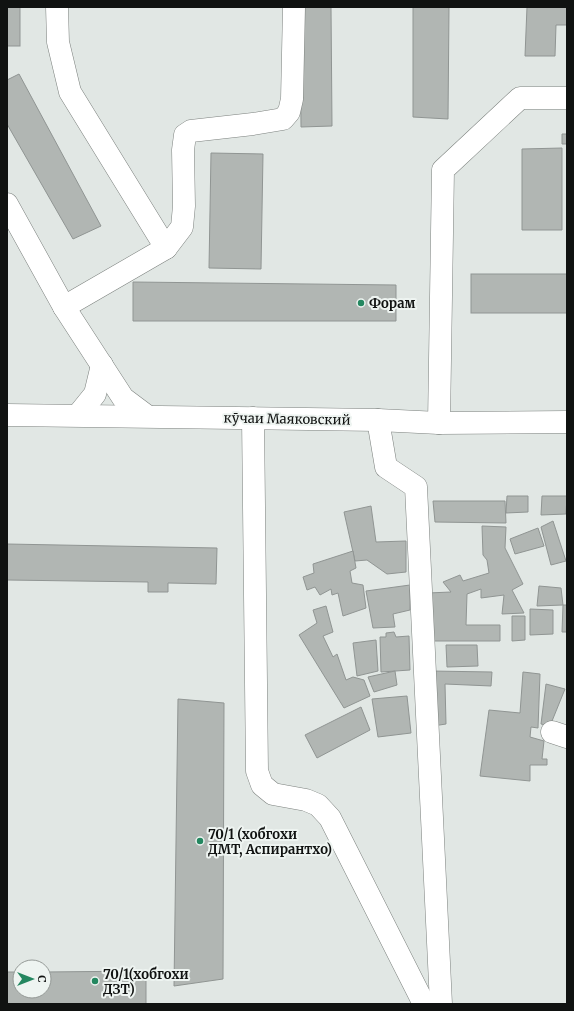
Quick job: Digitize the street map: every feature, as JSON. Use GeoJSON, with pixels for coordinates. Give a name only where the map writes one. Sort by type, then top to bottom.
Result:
{"type":"FeatureCollection","features":[{"type":"Feature","properties":{"kind":"street"},"geometry":{"type":"LineString","coordinates":[[58,7],[58,42],[70,92],[166,248]]}},
{"type":"Feature","properties":{"kind":"street"},"geometry":{"type":"LineString","coordinates":[[64,307],[166,248],[182,228],[184,206],[183,150],[185,135],[191,131],[283,119],[289,112],[292,99],[294,7]]}},
{"type":"Feature","properties":{"kind":"street"},"geometry":{"type":"LineString","coordinates":[[439,423],[443,170],[520,98],[567,98]]}},
{"type":"Feature","properties":{"kind":"street"},"geometry":{"type":"LineString","coordinates":[[10,213],[64,307],[123,398],[147,416]]}},
{"type":"Feature","properties":{"kind":"street"},"geometry":{"type":"LineString","coordinates":[[78,415],[95,394],[102,365]]}},
{"type":"Feature","properties":{"kind":"street","name":"кӯчаи Маяковский"},"geometry":{"type":"LineString","coordinates":[[7,415],[378,420],[439,423],[567,422]]}},
{"type":"Feature","properties":{"kind":"street"},"geometry":{"type":"LineString","coordinates":[[253,418],[257,771],[262,785],[273,794],[306,800],[318,805],[330,818],[424,1004]]}},
{"type":"Feature","properties":{"kind":"street"},"geometry":{"type":"LineString","coordinates":[[378,420],[386,467],[416,487],[441,1004]]}},
{"type":"Feature","properties":{"kind":"building"},"geometry":{"type":"Polygon","coordinates":[[[7,7],[20,7],[20,46],[7,46],[7,7]]]}},
{"type":"Feature","properties":{"kind":"building"},"geometry":{"type":"Polygon","coordinates":[[[300,7],[331,7],[332,126],[301,127],[300,7]]]}},
{"type":"Feature","properties":{"kind":"building"},"geometry":{"type":"Polygon","coordinates":[[[413,7],[449,7],[448,119],[413,117],[413,7]]]}},
{"type":"Feature","properties":{"kind":"building"},"geometry":{"type":"Polygon","coordinates":[[[527,7],[567,7],[567,25],[556,25],[555,56],[525,56],[527,7]]]}},
{"type":"Feature","properties":{"kind":"building"},"geometry":{"type":"Polygon","coordinates":[[[19,74],[101,226],[73,239],[7,124],[7,80],[19,74]]]}},
{"type":"Feature","properties":{"kind":"building"},"geometry":{"type":"Polygon","coordinates":[[[562,134],[567,134],[567,144],[562,144],[562,134]]]}},
{"type":"Feature","properties":{"kind":"building"},"geometry":{"type":"Polygon","coordinates":[[[562,148],[562,230],[522,230],[522,149],[562,148]]]}},
{"type":"Feature","properties":{"kind":"building"},"geometry":{"type":"Polygon","coordinates":[[[211,153],[263,154],[261,269],[209,268],[211,153]]]}},
{"type":"Feature","properties":{"kind":"building"},"geometry":{"type":"Polygon","coordinates":[[[471,274],[567,274],[567,313],[471,313],[471,274]]]}},
{"type":"Feature","properties":{"kind":"building"},"geometry":{"type":"Polygon","coordinates":[[[133,282],[396,285],[396,321],[133,321],[133,282]]]}},
{"type":"Feature","properties":{"kind":"building"},"geometry":{"type":"Polygon","coordinates":[[[507,496],[528,496],[528,512],[506,513],[507,496]]]}},
{"type":"Feature","properties":{"kind":"building"},"geometry":{"type":"Polygon","coordinates":[[[542,496],[567,496],[566,514],[541,515],[542,496]]]}},
{"type":"Feature","properties":{"kind":"building"},"geometry":{"type":"Polygon","coordinates":[[[433,501],[505,501],[506,523],[435,522],[433,501]]]}},
{"type":"Feature","properties":{"kind":"building"},"geometry":{"type":"Polygon","coordinates":[[[371,506],[376,542],[406,541],[406,572],[387,574],[367,560],[355,561],[344,512],[371,506]]]}},
{"type":"Feature","properties":{"kind":"building"},"geometry":{"type":"Polygon","coordinates":[[[553,521],[566,561],[551,565],[541,527],[553,521]]]}},
{"type":"Feature","properties":{"kind":"building"},"geometry":{"type":"Polygon","coordinates":[[[482,526],[506,527],[505,548],[523,584],[512,590],[524,613],[502,614],[504,595],[481,598],[481,589],[467,594],[466,625],[500,625],[500,641],[430,641],[428,593],[451,592],[443,582],[460,575],[463,581],[489,573],[487,560],[483,555],[482,526]]]}},
{"type":"Feature","properties":{"kind":"building"},"geometry":{"type":"Polygon","coordinates":[[[538,528],[544,546],[515,554],[510,539],[538,528]]]}},
{"type":"Feature","properties":{"kind":"building"},"geometry":{"type":"Polygon","coordinates":[[[7,544],[217,548],[216,584],[168,583],[168,592],[148,592],[148,582],[7,580],[7,544]]]}},
{"type":"Feature","properties":{"kind":"building"},"geometry":{"type":"Polygon","coordinates":[[[353,551],[356,568],[350,571],[352,583],[363,585],[366,608],[343,616],[338,593],[332,595],[331,589],[320,595],[315,587],[307,590],[303,577],[314,573],[313,564],[353,551]]]}},
{"type":"Feature","properties":{"kind":"building"},"geometry":{"type":"Polygon","coordinates":[[[410,585],[410,610],[393,614],[395,627],[373,628],[366,591],[410,585]]]}},
{"type":"Feature","properties":{"kind":"building"},"geometry":{"type":"Polygon","coordinates":[[[539,586],[561,588],[563,605],[537,606],[539,586]]]}},
{"type":"Feature","properties":{"kind":"building"},"geometry":{"type":"Polygon","coordinates":[[[563,605],[567,605],[567,632],[562,632],[563,605]]]}},
{"type":"Feature","properties":{"kind":"building"},"geometry":{"type":"Polygon","coordinates":[[[326,606],[333,632],[323,636],[333,657],[337,654],[346,680],[353,677],[364,680],[370,696],[344,708],[299,635],[317,623],[313,610],[326,606]]]}},
{"type":"Feature","properties":{"kind":"building"},"geometry":{"type":"Polygon","coordinates":[[[530,609],[553,610],[553,634],[530,635],[530,609]]]}},
{"type":"Feature","properties":{"kind":"building"},"geometry":{"type":"Polygon","coordinates":[[[512,616],[525,616],[525,640],[512,641],[512,616]]]}},
{"type":"Feature","properties":{"kind":"building"},"geometry":{"type":"Polygon","coordinates":[[[394,632],[396,637],[409,636],[410,670],[381,672],[380,637],[386,637],[386,633],[394,632]]]}},
{"type":"Feature","properties":{"kind":"building"},"geometry":{"type":"Polygon","coordinates":[[[376,640],[378,671],[357,676],[353,643],[376,640]]]}},
{"type":"Feature","properties":{"kind":"building"},"geometry":{"type":"Polygon","coordinates":[[[446,645],[477,645],[478,666],[447,667],[446,645]]]}},
{"type":"Feature","properties":{"kind":"building"},"geometry":{"type":"Polygon","coordinates":[[[395,671],[397,685],[374,692],[368,677],[395,671]]]}},
{"type":"Feature","properties":{"kind":"building"},"geometry":{"type":"Polygon","coordinates":[[[431,671],[492,672],[491,686],[445,684],[446,724],[433,726],[431,671]]]}},
{"type":"Feature","properties":{"kind":"building"},"geometry":{"type":"Polygon","coordinates":[[[523,672],[540,674],[538,728],[531,727],[530,737],[544,741],[542,759],[547,759],[547,765],[530,765],[530,781],[480,776],[489,710],[520,713],[523,672]]]}},
{"type":"Feature","properties":{"kind":"building"},"geometry":{"type":"Polygon","coordinates":[[[546,684],[565,689],[550,726],[541,724],[546,684]]]}},
{"type":"Feature","properties":{"kind":"building"},"geometry":{"type":"Polygon","coordinates":[[[407,696],[411,733],[378,737],[372,699],[407,696]]]}},
{"type":"Feature","properties":{"kind":"building","name":"70/1 (хобгохи ДМТ, Аспирантхо)"},"geometry":{"type":"Polygon","coordinates":[[[178,699],[224,703],[223,979],[174,986],[178,699]]]}},
{"type":"Feature","properties":{"kind":"building"},"geometry":{"type":"Polygon","coordinates":[[[361,707],[370,730],[317,758],[305,735],[361,707]]]}},
{"type":"Feature","properties":{"kind":"building","name":"70/1(хобгохи ДЗТ)"},"geometry":{"type":"Polygon","coordinates":[[[146,971],[146,1004],[7,1004],[7,972],[12,972],[12,999],[52,999],[52,972],[146,971]]]}},
{"type":"Feature","properties":{"kind":"place","name":"Форам"},"geometry":{"type":"Point","coordinates":[361,303]}},
{"type":"Feature","properties":{"kind":"place","name":"70/1 (хобгохи ДМТ, Аспирантхо)"},"geometry":{"type":"Point","coordinates":[200,841]}},
{"type":"Feature","properties":{"kind":"place","name":"70/1(хобгохи ДЗТ)"},"geometry":{"type":"Point","coordinates":[95,981]}}]}
